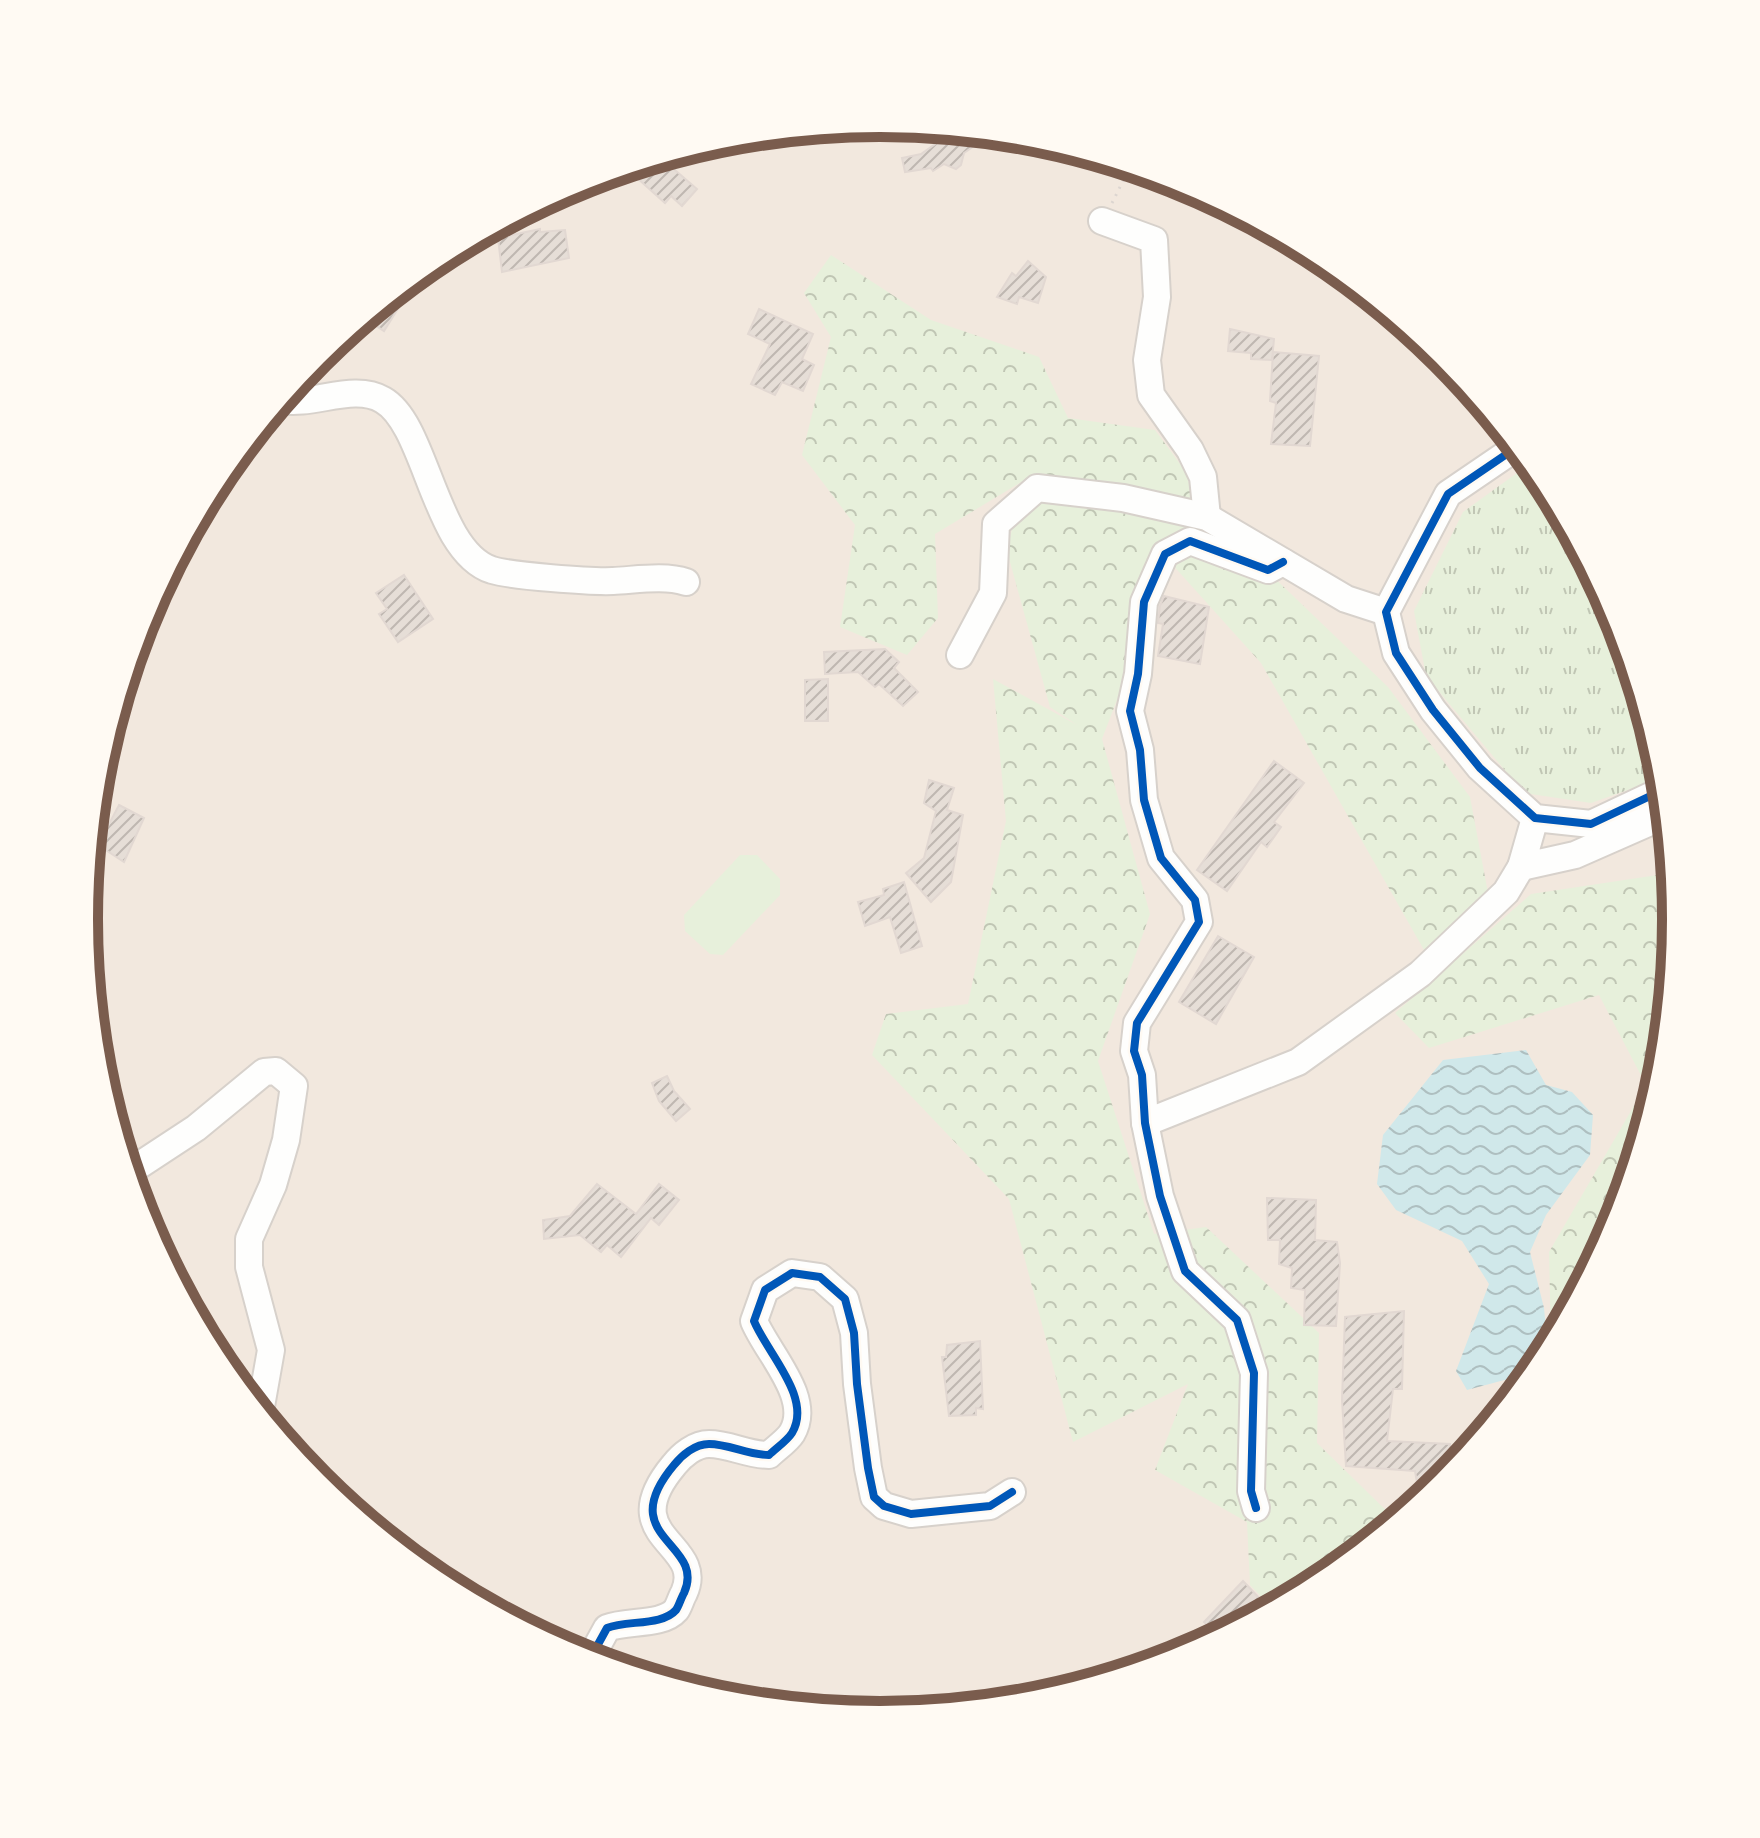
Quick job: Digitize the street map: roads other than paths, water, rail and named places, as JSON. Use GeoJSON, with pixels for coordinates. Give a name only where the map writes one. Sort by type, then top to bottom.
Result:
{"type":"FeatureCollection","features":[{"type":"Feature","properties":{"kind":"street"},"geometry":{"type":"LineString","coordinates":[[1102,221],[1154,240],[1157,297],[1147,360],[1151,395],[1190,450],[1203,477],[1207,517]]}},
{"type":"Feature","properties":{"kind":"street"},"geometry":{"type":"LineString","coordinates":[[293,402],[368,394],[385,401],[402,421],[444,517],[467,552],[491,570],[607,581],[686,582]]}},
{"type":"Feature","properties":{"kind":"street"},"geometry":{"type":"LineString","coordinates":[[1507,453],[1448,494],[1386,612],[1396,653],[1433,710],[1480,768],[1535,818],[1591,824],[1652,795]]}},
{"type":"Feature","properties":{"kind":"street"},"geometry":{"type":"LineString","coordinates":[[960,655],[993,593],[996,524],[1037,488],[1123,498],[1207,517],[1346,599],[1386,612]]}},
{"type":"Feature","properties":{"kind":"street"},"geometry":{"type":"LineString","coordinates":[[1256,1508],[1251,1491],[1254,1373],[1237,1320],[1185,1271],[1160,1196],[1145,1123],[1142,1075],[1134,1051],[1137,1023],[1199,922],[1195,900],[1161,858],[1144,800],[1140,750],[1130,711],[1138,674],[1144,602],[1165,554],[1190,541],[1268,570],[1283,562]]}},
{"type":"Feature","properties":{"kind":"street"},"geometry":{"type":"LineString","coordinates":[[1531,865],[1535,818]]}},
{"type":"Feature","properties":{"kind":"street"},"geometry":{"type":"LineString","coordinates":[[1145,1123],[1298,1062],[1420,974],[1531,865],[1575,855],[1655,820]]}},
{"type":"Feature","properties":{"kind":"street"},"geometry":{"type":"LineString","coordinates":[[139,1166],[196,1128],[264,1072],[276,1071],[294,1086],[286,1140],[273,1185],[249,1239],[249,1267],[271,1350],[262,1398]]}},
{"type":"Feature","properties":{"kind":"street"},"geometry":{"type":"LineString","coordinates":[[597,1647],[607,1628],[624,1621],[657,1621],[676,1610],[687,1586],[685,1562],[656,1529],[650,1510],[661,1481],[684,1453],[707,1444],[752,1455],[769,1455],[792,1433],[798,1409],[790,1381],[763,1345],[754,1321],[765,1290],[792,1273],[820,1277],[845,1299],[854,1333],[857,1384],[874,1497],[884,1506],[911,1514],[990,1506],[1012,1492]]}},
{"type":"Feature","properties":{"kind":"water"},"geometry":{"type":"Polygon","coordinates":[[[1526,1050],[1546,1085],[1572,1092],[1593,1115],[1590,1155],[1546,1215],[1530,1252],[1546,1328],[1512,1378],[1467,1390],[1456,1371],[1489,1284],[1462,1241],[1396,1210],[1377,1184],[1383,1135],[1443,1060],[1526,1050]]]}}]}
